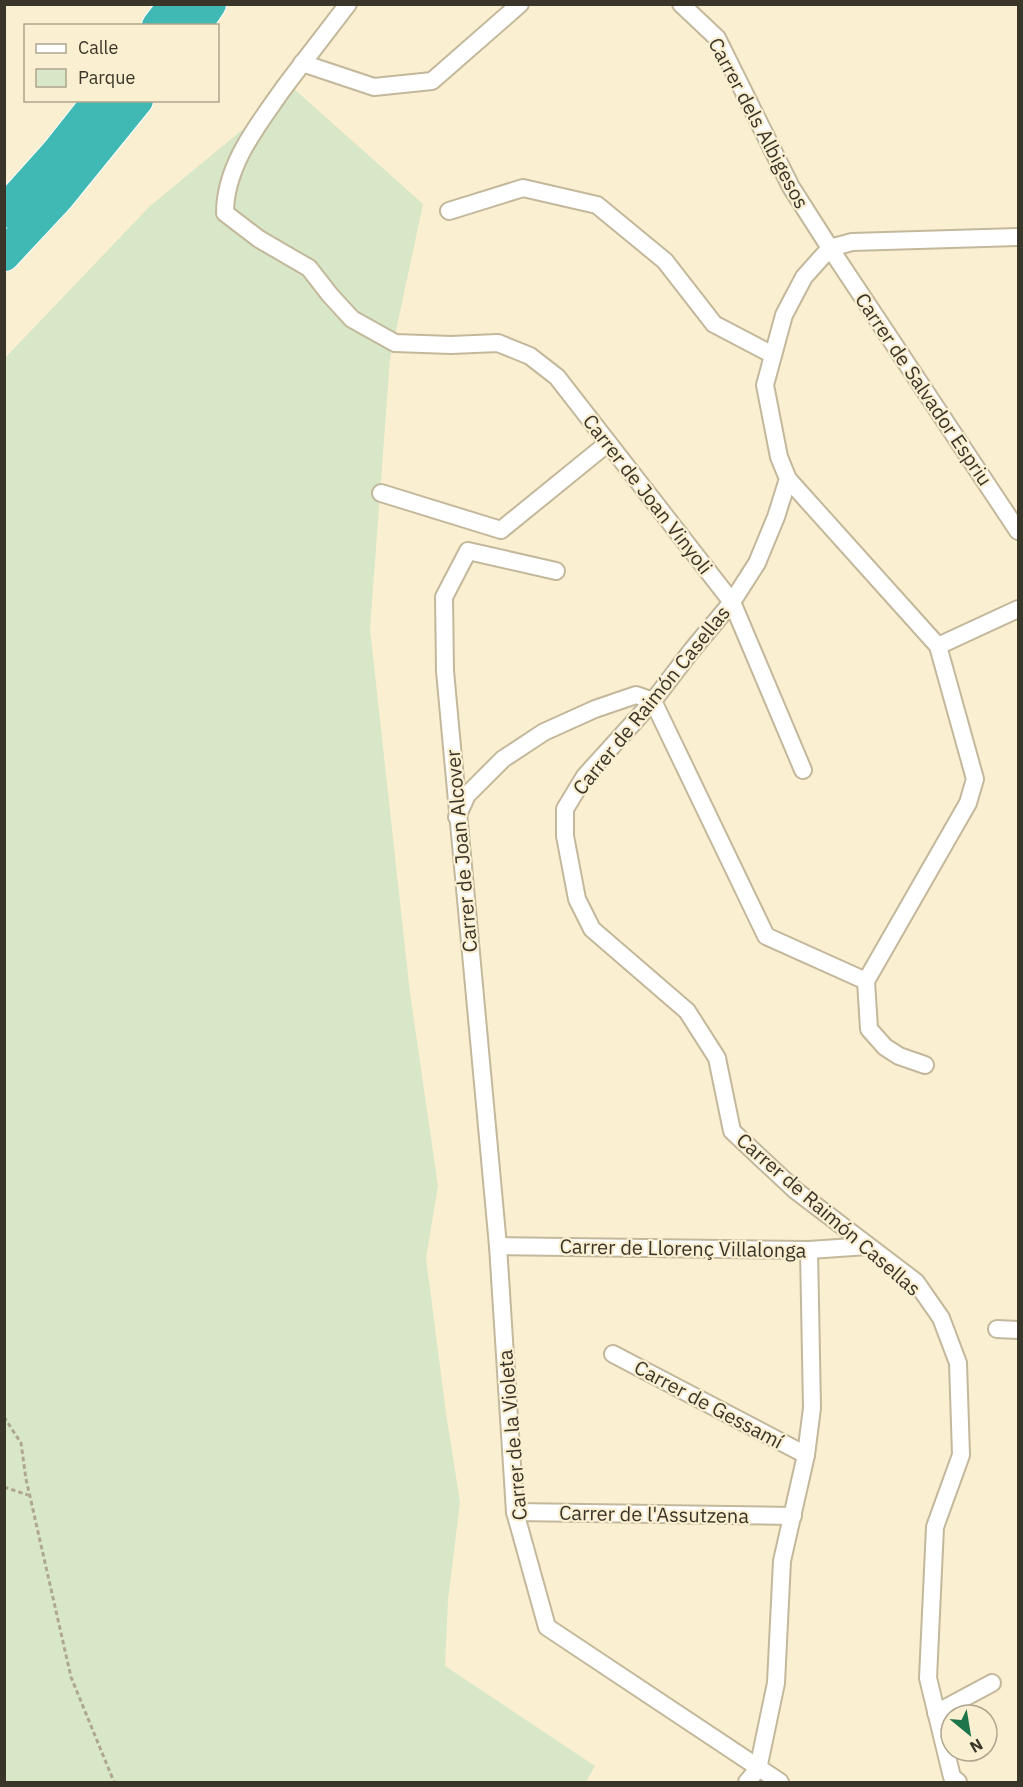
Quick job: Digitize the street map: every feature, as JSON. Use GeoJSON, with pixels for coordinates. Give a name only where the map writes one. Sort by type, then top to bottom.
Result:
{"type":"FeatureCollection","features":[{"type":"Feature","properties":{"kind":"highway"},"geometry":{"type":"LineString","coordinates":[[160,24],[175,4]]}},
{"type":"Feature","properties":{"kind":"highway"},"geometry":{"type":"LineString","coordinates":[[196,24],[210,4]]}},
{"type":"Feature","properties":{"kind":"highway"},"geometry":{"type":"LineString","coordinates":[[4,212],[57,153],[97,102]]}},
{"type":"Feature","properties":{"kind":"highway"},"geometry":{"type":"LineString","coordinates":[[4,255],[59,196],[135,102]]}},
{"type":"Feature","properties":{"kind":"street"},"geometry":{"type":"LineString","coordinates":[[348,4],[302,63],[374,87],[432,81],[520,4]]}},
{"type":"Feature","properties":{"kind":"street","name":"Carrer dels Albigesos"},"geometry":{"type":"LineString","coordinates":[[681,4],[717,38],[791,187],[830,248]]}},
{"type":"Feature","properties":{"kind":"street","name":"Carrer de Joan Vinyoli"},"geometry":{"type":"LineString","coordinates":[[302,63],[253,131],[234,169],[225,198],[225,213],[259,239],[309,268],[330,296],[352,319],[395,343],[451,345],[498,343],[530,356],[557,377],[732,602],[803,770]]}},
{"type":"Feature","properties":{"kind":"street"},"geometry":{"type":"LineString","coordinates":[[449,211],[523,188],[597,205],[665,261],[714,324],[773,355]]}},
{"type":"Feature","properties":{"kind":"street"},"geometry":{"type":"LineString","coordinates":[[925,1065],[899,1056],[885,1047],[869,1029],[866,981],[968,803],[975,779],[938,646],[788,479],[779,457],[765,385],[784,315],[804,277],[830,248],[852,242],[1018,237]]}},
{"type":"Feature","properties":{"kind":"street","name":"Carrer de Salvador Espriu"},"geometry":{"type":"LineString","coordinates":[[830,248],[1018,531]]}},
{"type":"Feature","properties":{"kind":"street"},"geometry":{"type":"LineString","coordinates":[[381,493],[501,530],[608,443]]}},
{"type":"Feature","properties":{"kind":"street","name":"Carrer de Raimón Casellas"},"geometry":{"type":"LineString","coordinates":[[788,479],[776,517],[757,563],[732,602],[653,701],[585,776],[565,809],[565,836],[577,899],[592,929],[687,1011],[717,1058],[732,1131],[795,1190],[916,1282],[941,1318],[958,1363],[962,1455],[935,1527],[928,1678],[952,1777],[958,1782]]}},
{"type":"Feature","properties":{"kind":"street","name":"Carrer de Joan Alcover"},"geometry":{"type":"LineString","coordinates":[[498,1246],[457,817],[445,671],[444,597],[468,550],[556,571]]}},
{"type":"Feature","properties":{"kind":"street"},"geometry":{"type":"LineString","coordinates":[[938,646],[1018,609]]}},
{"type":"Feature","properties":{"kind":"street"},"geometry":{"type":"LineString","coordinates":[[457,817],[467,795],[503,759],[544,732],[595,709],[636,695],[653,701],[766,936],[866,981]]}},
{"type":"Feature","properties":{"kind":"street","name":"Carrer de Llorenç Villalonga"},"geometry":{"type":"LineString","coordinates":[[498,1246],[809,1250],[868,1246]]}},
{"type":"Feature","properties":{"kind":"street","name":"Carrer de la Violeta"},"geometry":{"type":"LineString","coordinates":[[498,1246],[515,1512],[547,1627],[780,1782]]}},
{"type":"Feature","properties":{"kind":"street"},"geometry":{"type":"LineString","coordinates":[[747,1782],[758,1768],[776,1683],[782,1561],[806,1455],[812,1408],[809,1250]]}},
{"type":"Feature","properties":{"kind":"street"},"geometry":{"type":"LineString","coordinates":[[997,1329],[1018,1330]]}},
{"type":"Feature","properties":{"kind":"street","name":"Carrer de Gessamí"},"geometry":{"type":"LineString","coordinates":[[613,1354],[806,1455]]}},
{"type":"Feature","properties":{"kind":"street","name":"Carrer de l'Assutzena"},"geometry":{"type":"LineString","coordinates":[[515,1512],[794,1516]]}},
{"type":"Feature","properties":{"kind":"street"},"geometry":{"type":"LineString","coordinates":[[936,1713],[992,1683]]}},
{"type":"Feature","properties":{"kind":"path"},"geometry":{"type":"LineString","coordinates":[[4,1417],[21,1443],[28,1496],[4,1487]]}},
{"type":"Feature","properties":{"kind":"path"},"geometry":{"type":"LineString","coordinates":[[26,1479],[71,1677],[114,1782]]}},
{"type":"Feature","properties":{"kind":"green space"},"geometry":{"type":"Polygon","coordinates":[[[293,88],[423,204],[390,359],[370,629],[410,993],[438,1186],[426,1258],[460,1502],[448,1600],[445,1666],[595,1766],[586,1782],[5,1782],[5,358],[150,206],[293,88]]]}}]}
